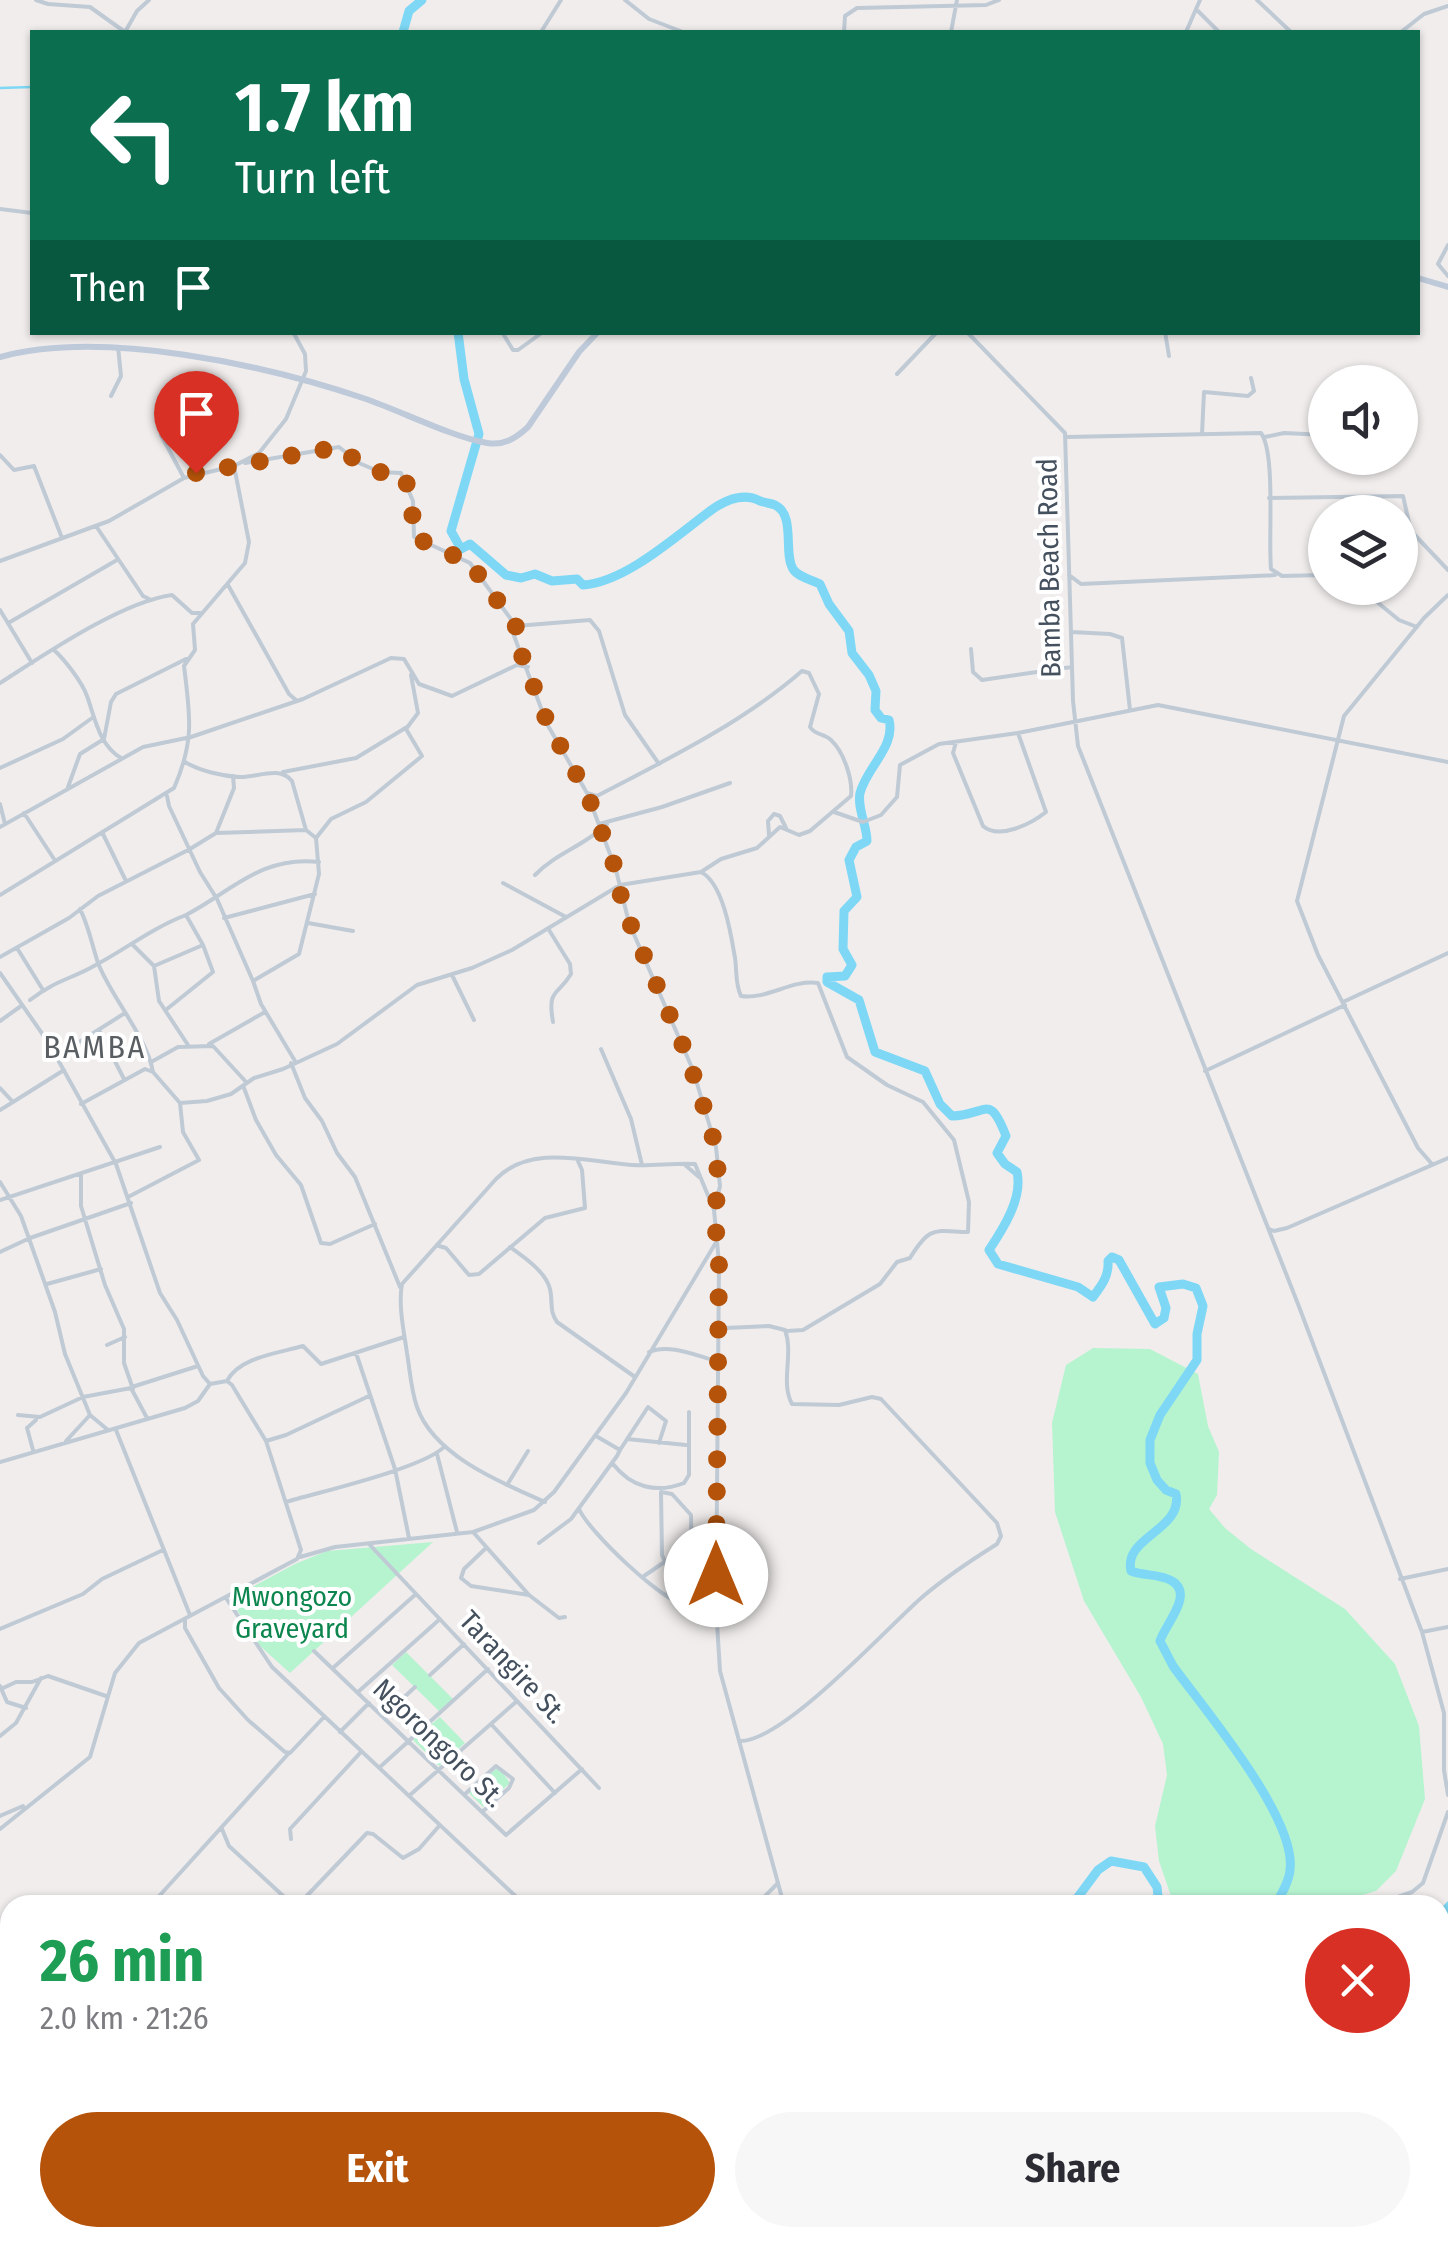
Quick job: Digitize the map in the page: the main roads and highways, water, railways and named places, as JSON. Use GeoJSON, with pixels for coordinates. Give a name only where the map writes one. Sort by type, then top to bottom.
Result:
{"type":"FeatureCollection","features":[{"type":"Feature","properties":{"kind":"main road"},"geometry":{"type":"LineString","coordinates":[[1420,279],[1448,287]]}},
{"type":"Feature","properties":{"kind":"main road"},"geometry":{"type":"LineString","coordinates":[[0,357],[52,348],[118,348],[302,378],[481,441],[508,441],[528,427],[587,336]]}},
{"type":"Feature","properties":{"kind":"waterway"},"geometry":{"type":"LineString","coordinates":[[404,30],[409,11],[422,0]]}},
{"type":"Feature","properties":{"kind":"waterway"},"geometry":{"type":"LineString","coordinates":[[0,88],[30,87]]}},
{"type":"Feature","properties":{"kind":"waterway"},"geometry":{"type":"LineString","coordinates":[[458,335],[464,379],[479,434],[451,531],[461,549],[470,544],[506,575],[521,578],[535,574],[552,581],[577,579],[583,585],[599,582],[633,567],[728,501],[747,497],[781,510],[793,569],[820,584],[849,631],[852,653],[876,691],[875,710],[881,718],[889,720],[890,730],[885,748],[860,793],[867,841],[856,847],[849,860],[857,897],[844,911],[843,949],[852,965],[845,976],[827,977],[827,982],[859,1000],[875,1052],[925,1071],[940,1104],[952,1116],[986,1109],[1000,1122],[1006,1136],[997,1153],[1017,1172],[1018,1182],[1010,1213],[989,1250],[998,1264],[1078,1287],[1093,1297],[1112,1257],[1119,1260],[1155,1324],[1164,1318],[1166,1308],[1159,1287],[1183,1284],[1196,1288],[1203,1306],[1197,1360],[1160,1415],[1150,1440],[1150,1463],[1157,1480],[1176,1494],[1176,1506],[1163,1525],[1136,1550],[1131,1571],[1168,1579],[1178,1587],[1179,1602],[1160,1641],[1173,1666],[1246,1765],[1279,1822],[1290,1870],[1280,1895]]}},
{"type":"Feature","properties":{"kind":"waterway"},"geometry":{"type":"LineString","coordinates":[[1079,1895],[1098,1870],[1111,1861],[1144,1867],[1158,1895]]}},
{"type":"Feature","properties":{"kind":"district","name":"BAMBA"},"geometry":{"type":"Point","coordinates":[95,1047]}},
{"type":"Feature","properties":{"kind":"park label","name":"Mwongozo Graveyard"},"geometry":{"type":"Point","coordinates":[292,1612]}}]}
